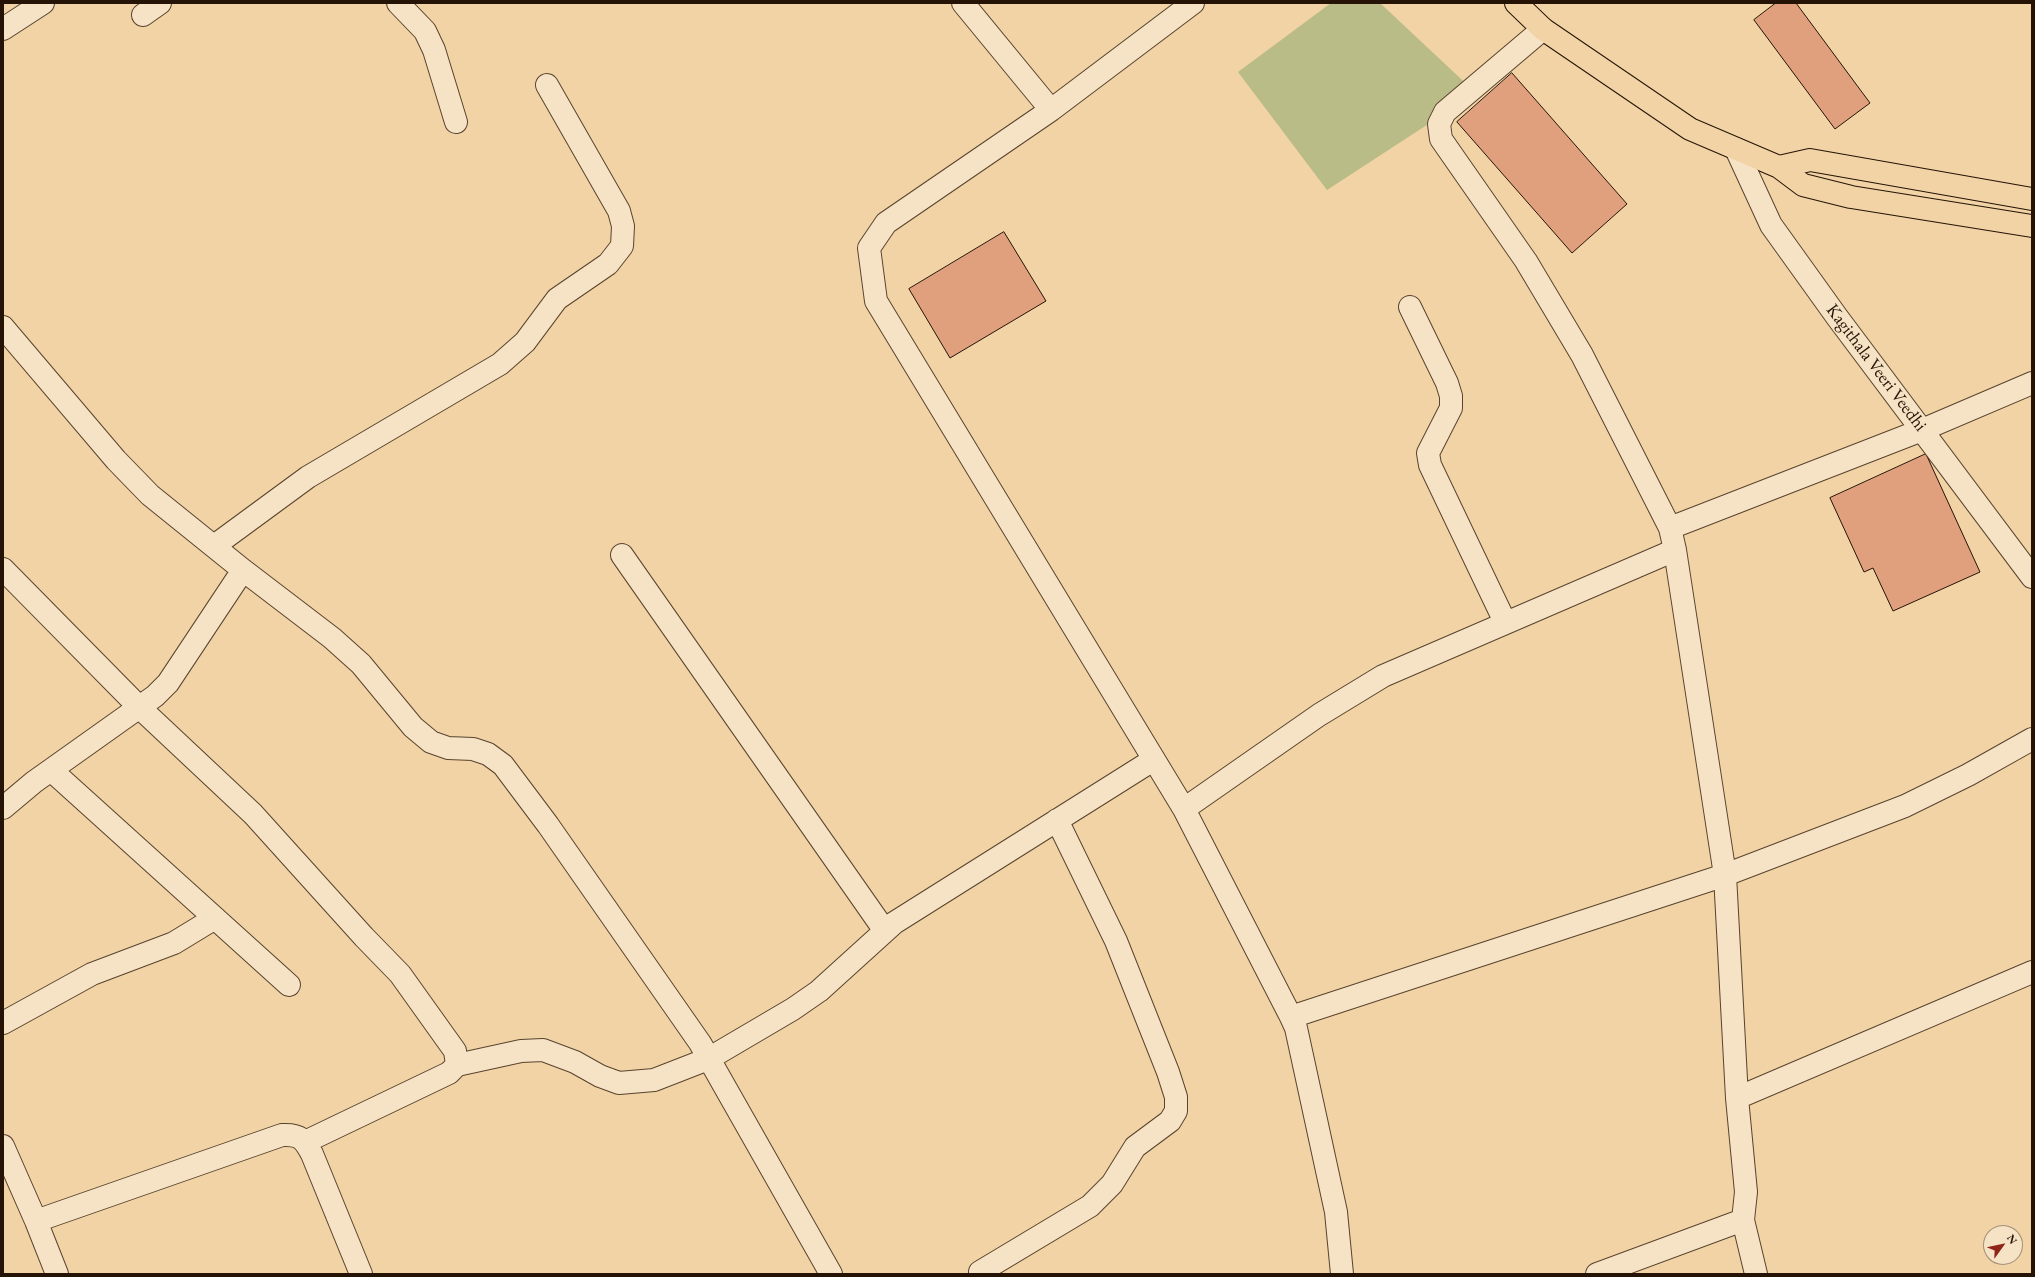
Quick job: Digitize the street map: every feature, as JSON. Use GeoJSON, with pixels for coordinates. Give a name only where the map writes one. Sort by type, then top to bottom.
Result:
{"type":"FeatureCollection","features":[{"type":"Feature","properties":{"kind":"main road"},"geometry":{"type":"LineString","coordinates":[[1516,3],[1543,29],[1690,129],[1779,167],[1803,185],[1851,197],[2032,226]]}},
{"type":"Feature","properties":{"kind":"main road"},"geometry":{"type":"LineString","coordinates":[[1779,167],[1810,160],[2032,199]]}},
{"type":"Feature","properties":{"kind":"street"},"geometry":{"type":"LineString","coordinates":[[3,29],[43,3]]}},
{"type":"Feature","properties":{"kind":"street"},"geometry":{"type":"LineString","coordinates":[[398,3],[425,31],[434,50],[456,122]]}},
{"type":"Feature","properties":{"kind":"street"},"geometry":{"type":"LineString","coordinates":[[963,3],[1051,110]]}},
{"type":"Feature","properties":{"kind":"street"},"geometry":{"type":"LineString","coordinates":[[1193,3],[1051,110],[886,222],[869,248],[876,301],[1184,809],[1291,1017],[1296,1028],[1336,1212],[1342,1274]]}},
{"type":"Feature","properties":{"kind":"street"},"geometry":{"type":"LineString","coordinates":[[1543,29],[1445,112],[1439,124],[1441,138],[1526,261],[1582,355],[1670,528],[1675,550],[1725,875],[1737,1098],[1746,1192],[1742,1220],[1756,1274]]}},
{"type":"Feature","properties":{"kind":"street"},"geometry":{"type":"LineString","coordinates":[[214,546],[308,477],[500,364],[525,342],[557,299],[608,264],[622,246],[623,226],[619,210],[547,85]]}},
{"type":"Feature","properties":{"kind":"street","name":"Kagithala Veeri Veedhi"},"geometry":{"type":"LineString","coordinates":[[1736,149],[1772,225],[1837,317],[2032,577]]}},
{"type":"Feature","properties":{"kind":"street"},"geometry":{"type":"LineString","coordinates":[[1410,307],[1447,383],[1451,396],[1451,408],[1428,452],[1430,466],[1505,622]]}},
{"type":"Feature","properties":{"kind":"street"},"geometry":{"type":"LineString","coordinates":[[3,327],[116,460],[150,495],[243,570],[332,638],[361,664],[413,727],[432,742],[448,748],[473,749],[488,754],[503,765],[553,831],[700,1043],[831,1274]]}},
{"type":"Feature","properties":{"kind":"street"},"geometry":{"type":"LineString","coordinates":[[1670,528],[1922,430],[2032,383]]}},
{"type":"Feature","properties":{"kind":"street"},"geometry":{"type":"LineString","coordinates":[[1184,809],[1319,715],[1384,676],[1505,622],[1675,550]]}},
{"type":"Feature","properties":{"kind":"street"},"geometry":{"type":"LineString","coordinates":[[622,555],[885,931]]}},
{"type":"Feature","properties":{"kind":"street"},"geometry":{"type":"LineString","coordinates":[[3,569],[139,707],[253,814],[364,937],[400,974],[455,1051],[457,1065]]}},
{"type":"Feature","properties":{"kind":"street"},"geometry":{"type":"LineString","coordinates":[[3,808],[51,770],[139,707],[168,683],[243,570]]}},
{"type":"Feature","properties":{"kind":"street"},"geometry":{"type":"LineString","coordinates":[[1291,1017],[1725,875],[1905,806],[1968,775],[2032,739]]}},
{"type":"Feature","properties":{"kind":"street"},"geometry":{"type":"LineString","coordinates":[[306,1142],[449,1073],[457,1065],[521,1051],[543,1050],[575,1062],[600,1076],[619,1083],[654,1080],[708,1059],[819,991],[894,923],[1153,760]]}},
{"type":"Feature","properties":{"kind":"street"},"geometry":{"type":"LineString","coordinates":[[51,770],[289,984]]}},
{"type":"Feature","properties":{"kind":"street"},"geometry":{"type":"LineString","coordinates":[[980,1272],[1090,1206],[1112,1184],[1135,1147],[1170,1121],[1176,1111],[1176,1097],[1168,1072],[1116,941],[1057,820]]}},
{"type":"Feature","properties":{"kind":"street"},"geometry":{"type":"LineString","coordinates":[[3,1022],[92,974],[174,943],[215,918]]}},
{"type":"Feature","properties":{"kind":"street"},"geometry":{"type":"LineString","coordinates":[[1737,1098],[2032,972]]}},
{"type":"Feature","properties":{"kind":"street"},"geometry":{"type":"LineString","coordinates":[[36,1221],[282,1135],[295,1134],[306,1142],[361,1274]]}},
{"type":"Feature","properties":{"kind":"street"},"geometry":{"type":"LineString","coordinates":[[3,1146],[36,1221],[56,1274]]}},
{"type":"Feature","properties":{"kind":"street"},"geometry":{"type":"LineString","coordinates":[[1597,1274],[1742,1220]]}},
{"type":"Feature","properties":{"kind":"green space"},"geometry":{"type":"Polygon","coordinates":[[[1331,3],[1380,3],[1476,93],[1327,190],[1238,72],[1331,3]]]}},
{"type":"Feature","properties":{"kind":"building"},"geometry":{"type":"Polygon","coordinates":[[[1776,3],[1796,3],[1870,103],[1835,129],[1754,20],[1776,3]]]}},
{"type":"Feature","properties":{"kind":"building"},"geometry":{"type":"Polygon","coordinates":[[[1512,73],[1627,204],[1572,253],[1457,122],[1512,73]]]}},
{"type":"Feature","properties":{"kind":"building"},"geometry":{"type":"Polygon","coordinates":[[[1004,232],[1046,301],[950,358],[909,289],[1004,232]]]}},
{"type":"Feature","properties":{"kind":"building"},"geometry":{"type":"Polygon","coordinates":[[[1926,454],[1980,572],[1893,611],[1873,568],[1864,572],[1830,498],[1926,454]]]}}]}
